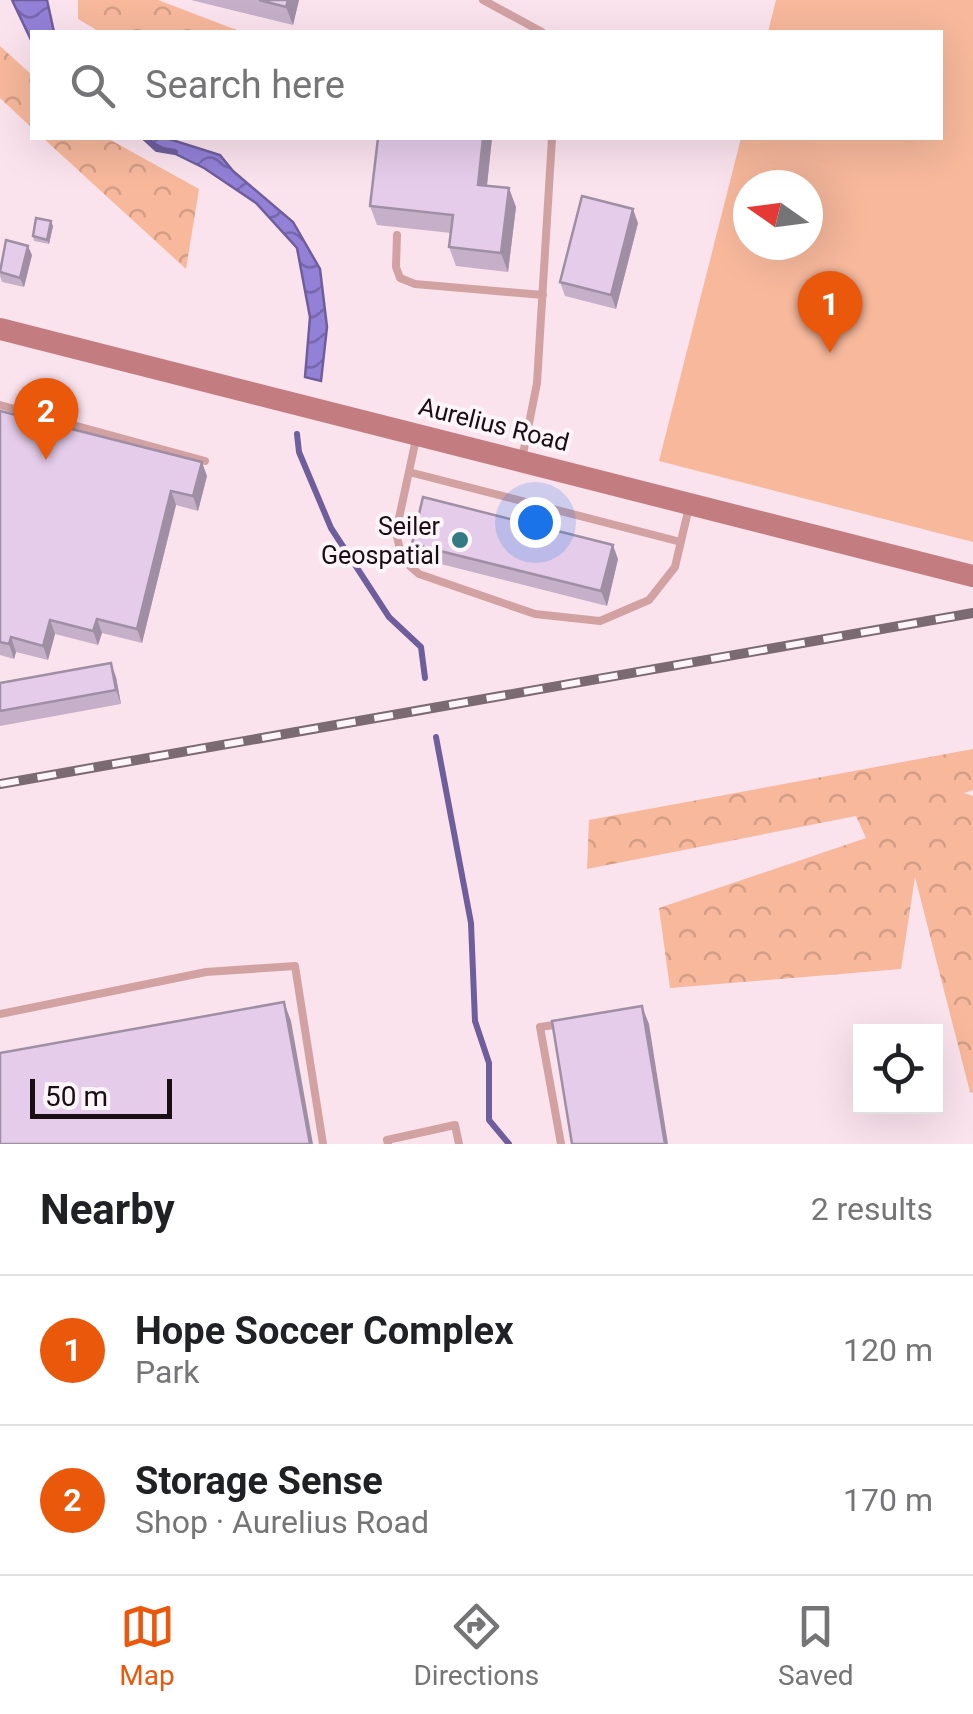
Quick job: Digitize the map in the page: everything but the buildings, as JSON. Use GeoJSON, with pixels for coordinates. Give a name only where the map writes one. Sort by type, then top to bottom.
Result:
{"type":"FeatureCollection","features":[{"type":"Feature","properties":{"kind":"street","name":"Aurelius Road"},"geometry":{"type":"LineString","coordinates":[[0,329],[418,432],[973,576]]}},
{"type":"Feature","properties":{"kind":"lane"},"geometry":{"type":"LineString","coordinates":[[483,0],[538,30]]}},
{"type":"Feature","properties":{"kind":"lane"},"geometry":{"type":"LineString","coordinates":[[522,460],[537,383],[552,140]]}},
{"type":"Feature","properties":{"kind":"lane"},"geometry":{"type":"LineString","coordinates":[[398,236],[396,266],[400,278],[415,284],[542,294]]}},
{"type":"Feature","properties":{"kind":"lane"},"geometry":{"type":"LineString","coordinates":[[0,405],[205,461]]}},
{"type":"Feature","properties":{"kind":"lane"},"geometry":{"type":"LineString","coordinates":[[418,432],[396,532],[402,559],[419,574],[535,614],[600,621],[649,600],[675,567],[690,502]]}},
{"type":"Feature","properties":{"kind":"lane"},"geometry":{"type":"LineString","coordinates":[[409,472],[681,542]]}},
{"type":"Feature","properties":{"kind":"lane"},"geometry":{"type":"LineString","coordinates":[[0,1014],[206,972],[294,966],[323,1144]]}},
{"type":"Feature","properties":{"kind":"lane"},"geometry":{"type":"LineString","coordinates":[[561,1144],[540,1026],[577,1022]]}},
{"type":"Feature","properties":{"kind":"lane"},"geometry":{"type":"LineString","coordinates":[[388,1144],[388,1140],[455,1125],[459,1144]]}},
{"type":"Feature","properties":{"kind":"green space"},"geometry":{"type":"Polygon","coordinates":[[[78,0],[158,0],[237,30],[97,30],[78,19],[78,0]]]}},
{"type":"Feature","properties":{"kind":"green space"},"geometry":{"type":"Polygon","coordinates":[[[776,0],[973,0],[973,542],[659,461],[740,140],[943,140],[943,30],[768,30],[776,0]]]}},
{"type":"Feature","properties":{"kind":"green space"},"geometry":{"type":"Polygon","coordinates":[[[0,46],[30,73],[30,126],[0,98],[0,46]]]}},
{"type":"Feature","properties":{"kind":"green space"},"geometry":{"type":"Polygon","coordinates":[[[45,140],[111,140],[199,189],[186,269],[45,140]]]}},
{"type":"Feature","properties":{"kind":"green space"},"geometry":{"type":"Polygon","coordinates":[[[973,749],[973,790],[964,793],[973,796],[973,1093],[915,877],[901,969],[670,988],[659,908],[866,838],[856,816],[587,869],[589,820],[973,749]]]}},
{"type":"Feature","properties":{"kind":"water"},"geometry":{"type":"Polygon","coordinates":[[[12,0],[47,0],[54,30],[30,30],[30,38],[12,0]]]}},
{"type":"Feature","properties":{"kind":"water"},"geometry":{"type":"Polygon","coordinates":[[[147,140],[172,140],[220,155],[293,222],[320,269],[327,327],[321,381],[305,377],[310,317],[297,248],[256,203],[204,168],[147,140]]]}},
{"type":"Feature","properties":{"kind":"waterway"},"geometry":{"type":"LineString","coordinates":[[147,140],[157,149],[175,152]]}},
{"type":"Feature","properties":{"kind":"waterway"},"geometry":{"type":"LineString","coordinates":[[297,434],[299,452],[331,528],[389,617],[421,647],[425,678]]}},
{"type":"Feature","properties":{"kind":"waterway"},"geometry":{"type":"LineString","coordinates":[[436,737],[471,923],[475,1021],[489,1063],[489,1120],[509,1144]]}},
{"type":"Feature","properties":{"kind":"railway"},"geometry":{"type":"LineString","coordinates":[[0,784],[973,613]]}},
{"type":"Feature","properties":{"kind":"place","name":"Hope Soccer Complex"},"geometry":{"type":"Point","coordinates":[830,353]}},
{"type":"Feature","properties":{"kind":"place","name":"Storage Sense"},"geometry":{"type":"Point","coordinates":[46,460]}},
{"type":"Feature","properties":{"kind":"place","name":"Seiler Geospatial"},"geometry":{"type":"Point","coordinates":[460,540]}}]}
